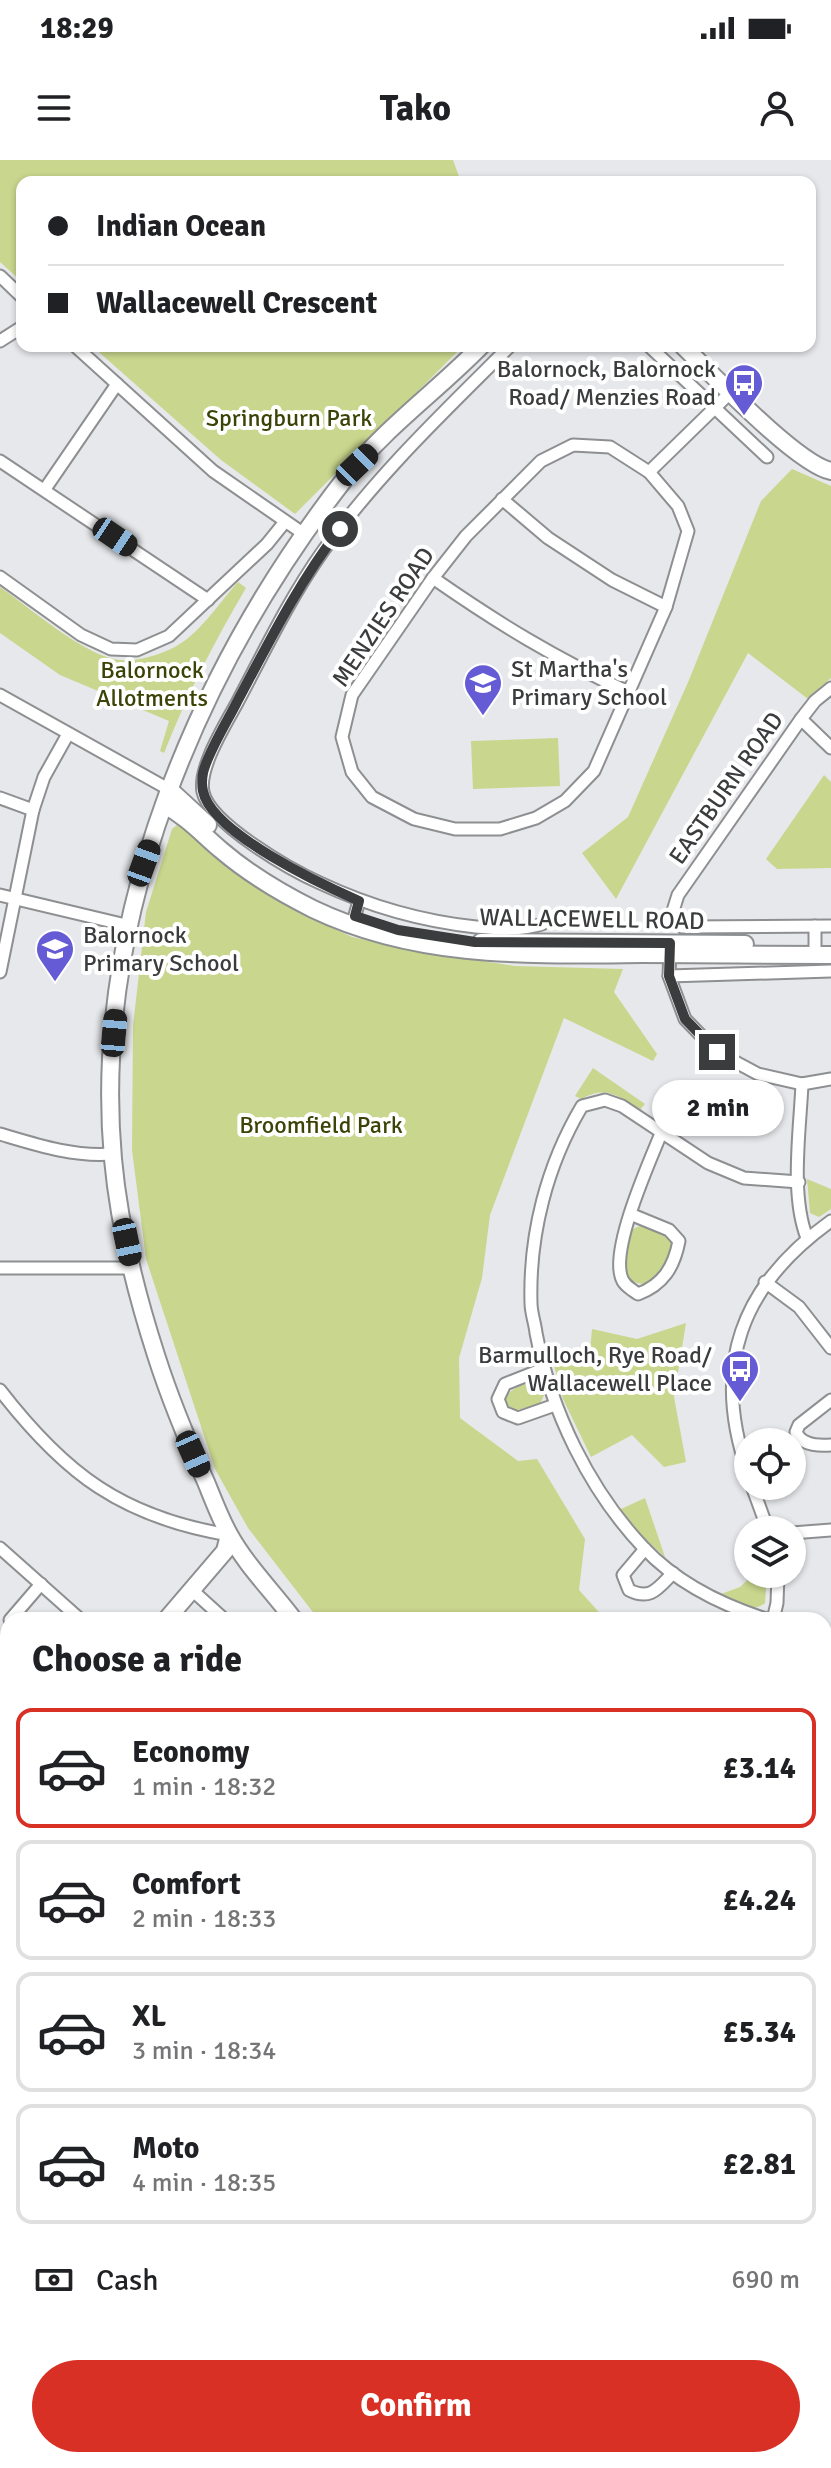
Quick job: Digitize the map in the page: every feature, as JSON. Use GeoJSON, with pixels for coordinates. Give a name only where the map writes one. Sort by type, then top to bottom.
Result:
{"type":"FeatureCollection","features":[{"type":"Feature","properties":{"kind":"street"},"geometry":{"type":"LineString","coordinates":[[0,276],[16,291]]}},
{"type":"Feature","properties":{"kind":"street"},"geometry":{"type":"LineString","coordinates":[[82,352],[213,471],[304,534]]}},
{"type":"Feature","properties":{"kind":"street"},"geometry":{"type":"LineString","coordinates":[[366,475],[476,352]]}},
{"type":"Feature","properties":{"kind":"street"},"geometry":{"type":"LineString","coordinates":[[288,1612],[229,1535],[173,1409],[133,1268],[116,1189],[112,1154],[111,1062],[130,926],[144,863],[181,756],[232,651],[274,579],[304,534],[503,352]]}},
{"type":"Feature","properties":{"kind":"street"},"geometry":{"type":"LineString","coordinates":[[655,352],[767,457]]}},
{"type":"Feature","properties":{"kind":"street"},"geometry":{"type":"LineString","coordinates":[[689,352],[793,449],[821,469],[831,471]]}},
{"type":"Feature","properties":{"kind":"street"},"geometry":{"type":"LineString","coordinates":[[45,489],[117,384]]}},
{"type":"Feature","properties":{"kind":"street"},"geometry":{"type":"LineString","coordinates":[[649,472],[731,392]]}},
{"type":"Feature","properties":{"kind":"street","name":"MENZIES ROAD"},"geometry":{"type":"LineString","coordinates":[[573,445],[610,447],[649,472],[678,506],[688,531],[666,607],[594,771],[565,801],[536,818],[500,829],[455,829],[414,819],[372,797],[352,772],[342,737],[352,695],[433,578],[466,536],[502,499],[541,461],[573,445]]}},
{"type":"Feature","properties":{"kind":"street"},"geometry":{"type":"LineString","coordinates":[[0,461],[208,600]]}},
{"type":"Feature","properties":{"kind":"street","name":"WALLACEWELL ROAD"},"geometry":{"type":"LineString","coordinates":[[366,475],[282,616],[226,724],[203,773],[203,792],[210,807],[249,842],[355,915],[393,913],[445,924],[491,928],[529,928],[542,924]]}},
{"type":"Feature","properties":{"kind":"street"},"geometry":{"type":"LineString","coordinates":[[502,499],[548,538],[612,580],[666,607]]}},
{"type":"Feature","properties":{"kind":"street"},"geometry":{"type":"LineString","coordinates":[[0,577],[81,635],[111,649],[137,650],[169,636],[267,544],[284,523]]}},
{"type":"Feature","properties":{"kind":"street"},"geometry":{"type":"LineString","coordinates":[[433,578],[498,623],[563,662],[628,692]]}},
{"type":"Feature","properties":{"kind":"street","name":"EASTBURN ROAD"},"geometry":{"type":"LineString","coordinates":[[675,922],[672,914],[678,895],[801,719],[815,701],[831,688]]}},
{"type":"Feature","properties":{"kind":"street"},"geometry":{"type":"LineString","coordinates":[[0,695],[167,797]]}},
{"type":"Feature","properties":{"kind":"street"},"geometry":{"type":"LineString","coordinates":[[801,719],[831,748]]}},
{"type":"Feature","properties":{"kind":"street"},"geometry":{"type":"LineString","coordinates":[[0,972],[33,810],[44,777],[68,734]]}},
{"type":"Feature","properties":{"kind":"street","name":"WALLACEWELL ROAD"},"geometry":{"type":"LineString","coordinates":[[167,797],[269,873],[325,904],[398,930],[475,942],[670,949],[823,950]]}},
{"type":"Feature","properties":{"kind":"street"},"geometry":{"type":"LineString","coordinates":[[0,798],[33,810]]}},
{"type":"Feature","properties":{"kind":"street"},"geometry":{"type":"LineString","coordinates":[[0,895],[130,926]]}},
{"type":"Feature","properties":{"kind":"street","name":"WALLACEWELL ROAD"},"geometry":{"type":"LineString","coordinates":[[675,922],[682,927],[831,926]]}},
{"type":"Feature","properties":{"kind":"street"},"geometry":{"type":"LineString","coordinates":[[815,926],[823,950]]}},
{"type":"Feature","properties":{"kind":"street"},"geometry":{"type":"LineString","coordinates":[[670,949],[669,976],[685,1019],[717,1052],[758,1074],[802,1084],[831,1079]]}},
{"type":"Feature","properties":{"kind":"street"},"geometry":{"type":"LineString","coordinates":[[669,976],[831,971]]}},
{"type":"Feature","properties":{"kind":"street"},"geometry":{"type":"LineString","coordinates":[[802,1084],[799,1182],[801,1222],[807,1238]]}},
{"type":"Feature","properties":{"kind":"street"},"geometry":{"type":"LineString","coordinates":[[750,1612],[709,1596],[673,1573],[645,1549],[603,1494],[581,1458],[555,1405],[543,1369],[531,1304],[536,1221],[570,1126],[582,1106],[605,1100],[622,1106],[708,1163],[744,1178],[799,1182]]}},
{"type":"Feature","properties":{"kind":"street"},"geometry":{"type":"LineString","coordinates":[[630,1214],[669,1230],[679,1241],[665,1278],[652,1289],[638,1294],[626,1286],[620,1275],[622,1245],[630,1214],[662,1131]]}},
{"type":"Feature","properties":{"kind":"street"},"geometry":{"type":"LineString","coordinates":[[0,1134],[64,1152],[91,1156],[112,1154]]}},
{"type":"Feature","properties":{"kind":"street"},"geometry":{"type":"LineString","coordinates":[[735,1428],[732,1382],[746,1319],[765,1282],[807,1238],[831,1221]]}},
{"type":"Feature","properties":{"kind":"street"},"geometry":{"type":"LineString","coordinates":[[0,1268],[133,1268]]}},
{"type":"Feature","properties":{"kind":"street"},"geometry":{"type":"LineString","coordinates":[[765,1282],[799,1307],[831,1348]]}},
{"type":"Feature","properties":{"kind":"street"},"geometry":{"type":"LineString","coordinates":[[543,1369],[505,1384],[498,1399],[503,1412],[518,1418],[555,1405]]}},
{"type":"Feature","properties":{"kind":"street"},"geometry":{"type":"LineString","coordinates":[[0,1390],[66,1465],[100,1489],[133,1508],[170,1523],[229,1535]]}},
{"type":"Feature","properties":{"kind":"street"},"geometry":{"type":"LineString","coordinates":[[831,1400],[799,1425],[796,1432],[805,1443],[831,1445]]}},
{"type":"Feature","properties":{"kind":"street"},"geometry":{"type":"LineString","coordinates":[[806,1530],[831,1530]]}},
{"type":"Feature","properties":{"kind":"street"},"geometry":{"type":"LineString","coordinates":[[173,1612],[225,1551],[229,1535]]}},
{"type":"Feature","properties":{"kind":"street"},"geometry":{"type":"LineString","coordinates":[[0,1548],[72,1612]]}},
{"type":"Feature","properties":{"kind":"street"},"geometry":{"type":"LineString","coordinates":[[645,1549],[623,1575],[629,1590],[640,1595],[653,1593],[673,1573]]}},
{"type":"Feature","properties":{"kind":"street"},"geometry":{"type":"LineString","coordinates":[[17,1612],[41,1584]]}},
{"type":"Feature","properties":{"kind":"street"},"geometry":{"type":"LineString","coordinates":[[774,1612],[778,1588]]}},
{"type":"Feature","properties":{"kind":"street"},"geometry":{"type":"LineString","coordinates":[[192,1590],[216,1612]]}},
{"type":"Feature","properties":{"kind":"green space"},"geometry":{"type":"Polygon","coordinates":[[[0,160],[453,160],[459,176],[16,176],[16,277],[0,262],[0,160]]]}},
{"type":"Feature","properties":{"kind":"green space","name":"Springburn Park"},"geometry":{"type":"Polygon","coordinates":[[[99,352],[457,352],[295,514],[221,460],[99,352]]]}},
{"type":"Feature","properties":{"kind":"green space"},"geometry":{"type":"Polygon","coordinates":[[[792,469],[831,486],[831,678],[808,699],[748,653],[616,899],[582,853],[628,817],[689,680],[761,501],[792,469]]]}},
{"type":"Feature","properties":{"kind":"green space","name":"Balornock Allotments"},"geometry":{"type":"Polygon","coordinates":[[[238,582],[246,588],[202,669],[164,753],[160,751],[169,721],[60,675],[0,633],[0,587],[86,648],[114,659],[144,658],[173,648],[191,635],[238,582]]]}},
{"type":"Feature","properties":{"kind":"green space"},"geometry":{"type":"Polygon","coordinates":[[[558,738],[560,786],[473,789],[471,741],[558,738]]]}},
{"type":"Feature","properties":{"kind":"green space"},"geometry":{"type":"Polygon","coordinates":[[[824,775],[831,782],[831,868],[777,869],[766,859],[824,775]]]}},
{"type":"Feature","properties":{"kind":"green space","name":"Broomfield Park"},"geometry":{"type":"Polygon","coordinates":[[[181,826],[226,867],[296,911],[352,937],[422,952],[515,966],[623,969],[614,992],[657,1054],[653,1061],[564,1018],[490,1215],[482,1278],[459,1358],[460,1418],[518,1461],[537,1459],[585,1539],[579,1590],[599,1612],[313,1612],[248,1528],[215,1469],[146,1259],[132,1150],[133,1026],[146,912],[172,829],[181,826]]]}},
{"type":"Feature","properties":{"kind":"green space"},"geometry":{"type":"Polygon","coordinates":[[[593,1068],[645,1104],[640,1110],[612,1094],[598,1093],[581,1099],[575,1096],[593,1068]]]}},
{"type":"Feature","properties":{"kind":"green space"},"geometry":{"type":"Polygon","coordinates":[[[807,1179],[831,1189],[831,1209],[819,1217],[810,1213],[807,1179]]]}},
{"type":"Feature","properties":{"kind":"green space"},"geometry":{"type":"Polygon","coordinates":[[[640,1226],[666,1235],[674,1247],[670,1262],[648,1285],[632,1282],[625,1268],[630,1230],[640,1226]]]}},
{"type":"Feature","properties":{"kind":"green space"},"geometry":{"type":"Polygon","coordinates":[[[686,1323],[674,1397],[686,1462],[664,1467],[632,1435],[591,1457],[563,1399],[552,1358],[590,1351],[592,1329],[637,1339],[686,1323]]]}},
{"type":"Feature","properties":{"kind":"green space"},"geometry":{"type":"Polygon","coordinates":[[[533,1382],[542,1384],[546,1391],[540,1404],[517,1410],[510,1408],[505,1399],[507,1395],[533,1382]]]}},
{"type":"Feature","properties":{"kind":"green space"},"geometry":{"type":"Polygon","coordinates":[[[645,1498],[665,1557],[642,1536],[621,1509],[645,1498]]]}},
{"type":"Feature","properties":{"kind":"green space"},"geometry":{"type":"Polygon","coordinates":[[[737,1588],[766,1588],[765,1603],[754,1608],[743,1606],[721,1594],[737,1588]]]}},
{"type":"Feature","properties":{"kind":"place","name":"Balornock, Balornock Road/ Menzies Road"},"geometry":{"type":"Point","coordinates":[744,417]}},
{"type":"Feature","properties":{"kind":"place","name":"St Martha's Primary School"},"geometry":{"type":"Point","coordinates":[483,717]}},
{"type":"Feature","properties":{"kind":"place","name":"Balornock Primary School"},"geometry":{"type":"Point","coordinates":[55,983]}},
{"type":"Feature","properties":{"kind":"place","name":"Barmulloch, Rye Road/ Wallacewell Place"},"geometry":{"type":"Point","coordinates":[740,1403]}},
{"type":"Feature","properties":{"kind":"route"},"geometry":{"type":"LineString","coordinates":[[340,529],[282,616],[203,773],[203,792],[210,807],[249,842],[299,874],[359,901],[355,916],[398,930],[475,942],[670,943],[669,976],[685,1019],[717,1052]]}}]}
